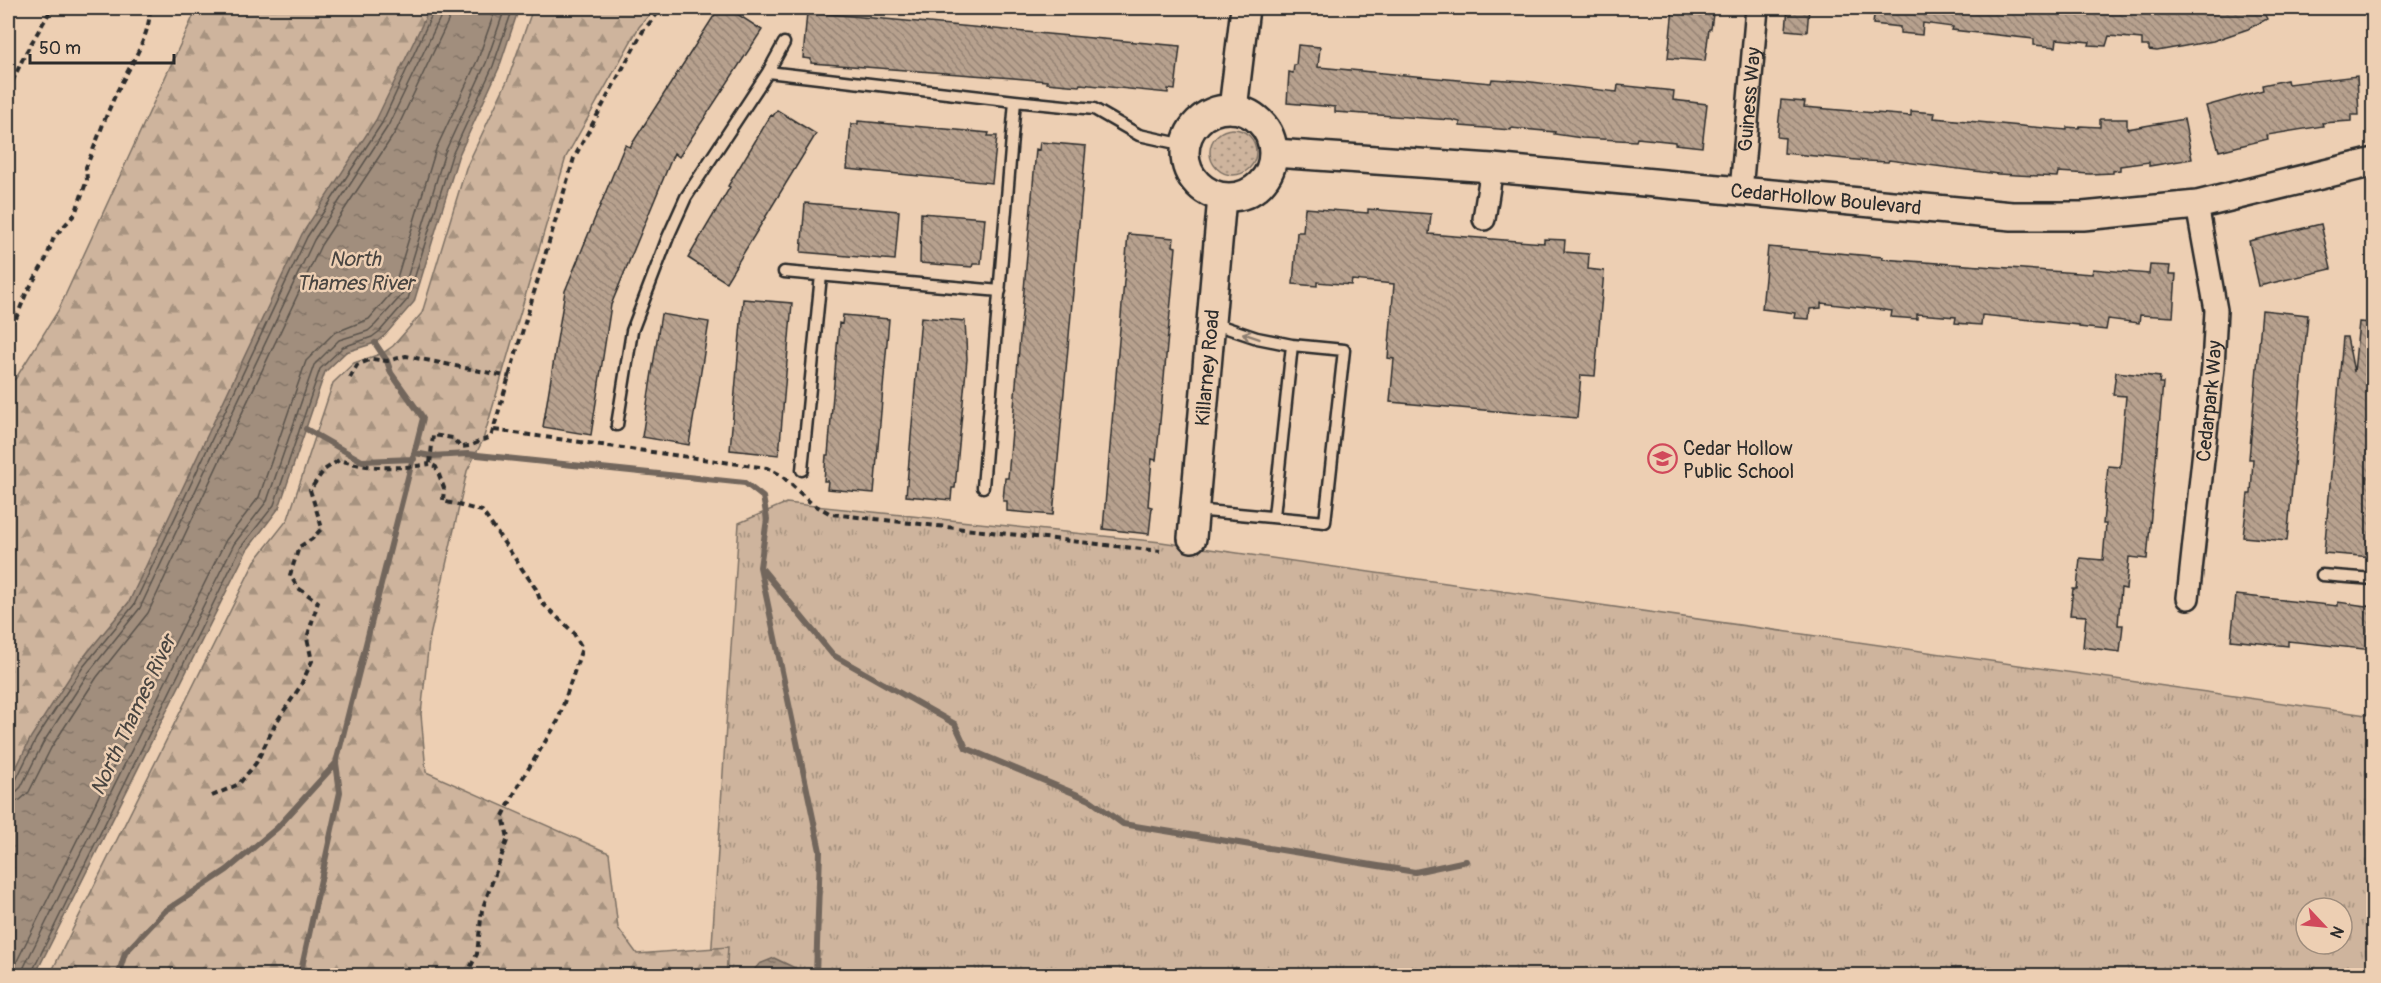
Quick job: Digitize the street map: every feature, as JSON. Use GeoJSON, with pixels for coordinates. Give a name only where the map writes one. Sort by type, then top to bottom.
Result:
{"type":"FeatureCollection","features":[{"type":"Feature","properties":{"kind":"street"},"geometry":{"type":"LineString","coordinates":[[1233,109],[1245,8]]}},
{"type":"Feature","properties":{"kind":"street","name":"Guiness Way"},"geometry":{"type":"LineString","coordinates":[[1742,191],[1756,8]]}},
{"type":"Feature","properties":{"kind":"street"},"geometry":{"type":"LineString","coordinates":[[1233,109],[1251,114],[1263,124],[1271,138],[1274,153],[1269,172],[1261,185],[1248,194],[1222,198],[1200,187],[1190,176],[1185,161],[1185,145],[1188,135],[1197,122],[1210,113],[1233,109]]}},
{"type":"Feature","properties":{"kind":"street","name":"CedarHollow Boulevard"},"geometry":{"type":"LineString","coordinates":[[1274,153],[1492,168],[2012,216],[2084,216],[2197,205],[2373,162]]}},
{"type":"Feature","properties":{"kind":"street"},"geometry":{"type":"LineString","coordinates":[[1484,219],[1492,168]]}},
{"type":"Feature","properties":{"kind":"street","name":"Killarney Road"},"geometry":{"type":"LineString","coordinates":[[1192,538],[1222,198]]}},
{"type":"Feature","properties":{"kind":"street","name":"Cedarpark Way"},"geometry":{"type":"LineString","coordinates":[[2188,598],[2213,367],[2216,310],[2197,205]]}},
{"type":"Feature","properties":{"kind":"lane"},"geometry":{"type":"LineString","coordinates":[[617,425],[632,331],[668,237],[686,197],[768,72],[784,42]]}},
{"type":"Feature","properties":{"kind":"lane"},"geometry":{"type":"LineString","coordinates":[[768,72],[1015,102],[1094,109],[1139,135],[1185,145]]}},
{"type":"Feature","properties":{"kind":"lane"},"geometry":{"type":"LineString","coordinates":[[983,487],[1015,102]]}},
{"type":"Feature","properties":{"kind":"lane"},"geometry":{"type":"LineString","coordinates":[[784,272],[999,291]]}},
{"type":"Feature","properties":{"kind":"lane"},"geometry":{"type":"LineString","coordinates":[[802,470],[821,275]]}},
{"type":"Feature","properties":{"kind":"lane"},"geometry":{"type":"LineString","coordinates":[[1195,510],[1325,522],[1344,350],[1292,345],[1257,338],[1211,323]]}},
{"type":"Feature","properties":{"kind":"lane"},"geometry":{"type":"LineString","coordinates":[[1274,516],[1292,345]]}},
{"type":"Feature","properties":{"kind":"lane"},"geometry":{"type":"LineString","coordinates":[[2322,575],[2373,579]]}},
{"type":"Feature","properties":{"kind":"path"},"geometry":{"type":"LineString","coordinates":[[8,91],[25,54],[52,8]]}},
{"type":"Feature","properties":{"kind":"path"},"geometry":{"type":"LineString","coordinates":[[8,325],[15,321],[26,294],[46,259],[54,237],[75,214],[87,180],[86,167],[115,95],[128,72],[150,21],[150,8]]}},
{"type":"Feature","properties":{"kind":"path"},"geometry":{"type":"LineString","coordinates":[[430,464],[433,435],[453,438],[460,447],[469,446],[491,437],[574,158],[643,30],[662,8]]}},
{"type":"Feature","properties":{"kind":"path"},"geometry":{"type":"LineString","coordinates":[[350,378],[357,365],[372,359],[387,361],[406,356],[510,377]]}},
{"type":"Feature","properties":{"kind":"path"},"geometry":{"type":"LineString","coordinates":[[494,430],[768,468],[781,475],[811,503],[831,514],[1160,551]]}},
{"type":"Feature","properties":{"kind":"path"},"geometry":{"type":"LineString","coordinates":[[212,796],[239,784],[256,763],[278,721],[300,687],[312,661],[307,638],[318,602],[298,588],[290,575],[299,547],[312,539],[322,528],[310,490],[324,470],[339,460],[362,467],[411,467],[430,464],[436,466],[444,488],[442,501],[482,511],[536,589],[541,602],[573,632],[582,648],[558,721],[519,784],[503,816],[508,838],[482,910],[477,954],[466,975]]}},
{"type":"Feature","properties":{"kind":"green space"},"geometry":{"type":"Polygon","coordinates":[[[197,8],[440,8],[133,611],[8,802],[8,385],[16,378],[58,311],[197,8]]]}},
{"type":"Feature","properties":{"kind":"green space"},"geometry":{"type":"Polygon","coordinates":[[[533,8],[655,8],[639,27],[566,157],[483,440],[467,471],[429,641],[421,714],[426,772],[609,853],[618,928],[637,954],[728,947],[726,975],[50,975],[255,561],[288,519],[333,383],[354,363],[383,353],[393,346],[422,313],[466,168],[508,79],[533,8]]]}},
{"type":"Feature","properties":{"kind":"green space"},"geometry":{"type":"Polygon","coordinates":[[[1233,129],[1249,136],[1256,152],[1249,168],[1233,175],[1217,168],[1210,152],[1217,136],[1233,129]]]}},
{"type":"Feature","properties":{"kind":"green space"},"geometry":{"type":"Polygon","coordinates":[[[786,503],[1161,542],[2373,716],[2373,975],[710,976],[739,523],[786,503]]]}},
{"type":"Feature","properties":{"kind":"water","name":"North Thames River"},"geometry":{"type":"Polygon","coordinates":[[[430,8],[519,8],[499,68],[458,157],[414,302],[375,343],[346,352],[325,372],[279,508],[247,550],[35,975],[8,975],[8,785],[31,737],[78,664],[129,602],[302,234],[376,120],[430,8]]]}},
{"type":"Feature","properties":{"kind":"water"},"geometry":{"type":"Polygon","coordinates":[[[774,958],[795,968],[803,975],[750,975],[759,964],[774,958]]]}},
{"type":"Feature","properties":{"kind":"building"},"geometry":{"type":"Polygon","coordinates":[[[719,8],[728,8],[762,30],[679,157],[674,153],[611,305],[591,435],[543,427],[565,291],[625,145],[630,147],[719,8]]]}},
{"type":"Feature","properties":{"kind":"building"},"geometry":{"type":"Polygon","coordinates":[[[1673,8],[1700,8],[1699,13],[1713,14],[1705,61],[1668,58],[1673,8]]]}},
{"type":"Feature","properties":{"kind":"building"},"geometry":{"type":"Polygon","coordinates":[[[1788,8],[1809,8],[1807,32],[1786,30],[1788,8]]]}},
{"type":"Feature","properties":{"kind":"building"},"geometry":{"type":"Polygon","coordinates":[[[1875,8],[2261,8],[2267,19],[2248,29],[2213,41],[2157,51],[2149,50],[2149,46],[2142,46],[2142,39],[2109,36],[2106,46],[2057,39],[2056,47],[2034,45],[2034,39],[1952,30],[1953,27],[1923,23],[1922,35],[1900,33],[1900,27],[1873,24],[1875,8]]]}},
{"type":"Feature","properties":{"kind":"building"},"geometry":{"type":"Polygon","coordinates":[[[807,12],[1180,46],[1175,90],[1168,89],[1168,93],[1013,78],[811,63],[811,59],[803,58],[807,12]]]}},
{"type":"Feature","properties":{"kind":"building"},"geometry":{"type":"Polygon","coordinates":[[[1298,45],[1320,47],[1318,67],[1491,83],[1492,79],[1523,81],[1617,92],[1618,85],[1674,91],[1673,100],[1707,104],[1702,147],[1637,138],[1636,141],[1582,138],[1554,134],[1555,132],[1460,126],[1460,122],[1452,120],[1335,112],[1335,107],[1287,103],[1289,72],[1293,73],[1294,65],[1296,65],[1298,45]]]}},
{"type":"Feature","properties":{"kind":"building"},"geometry":{"type":"Polygon","coordinates":[[[2357,76],[2359,115],[2351,115],[2351,121],[2322,123],[2323,126],[2267,135],[2268,139],[2219,151],[2206,106],[2263,90],[2262,85],[2287,80],[2288,84],[2357,76]]]}},
{"type":"Feature","properties":{"kind":"building"},"geometry":{"type":"Polygon","coordinates":[[[1781,100],[1805,102],[1804,107],[1911,116],[1911,111],[1935,113],[1934,118],[2067,130],[2067,127],[2100,127],[2100,119],[2127,119],[2127,129],[2184,119],[2192,159],[2149,166],[2149,162],[2120,166],[2120,170],[2113,171],[2113,173],[2058,172],[2057,177],[1998,174],[1889,160],[1888,162],[1867,161],[1784,153],[1785,138],[1777,137],[1781,100]]]}},
{"type":"Feature","properties":{"kind":"building"},"geometry":{"type":"Polygon","coordinates":[[[777,110],[816,134],[726,282],[688,258],[730,187],[728,186],[771,115],[773,116],[777,110]]]}},
{"type":"Feature","properties":{"kind":"building"},"geometry":{"type":"Polygon","coordinates":[[[858,121],[989,133],[988,136],[997,136],[992,183],[847,169],[851,124],[858,124],[858,121]]]}},
{"type":"Feature","properties":{"kind":"building"},"geometry":{"type":"Polygon","coordinates":[[[1040,142],[1086,146],[1053,515],[1007,511],[1007,501],[1003,501],[1005,478],[1008,478],[1036,149],[1039,150],[1040,142]]]}},
{"type":"Feature","properties":{"kind":"building"},"geometry":{"type":"Polygon","coordinates":[[[805,203],[899,211],[895,260],[801,252],[805,203]]]}},
{"type":"Feature","properties":{"kind":"building"},"geometry":{"type":"Polygon","coordinates":[[[1305,208],[1368,213],[1368,209],[1431,214],[1429,234],[1544,243],[1544,239],[1565,240],[1564,252],[1589,254],[1588,269],[1604,271],[1595,376],[1581,375],[1577,418],[1390,402],[1394,359],[1388,358],[1394,284],[1352,280],[1351,285],[1317,282],[1317,286],[1293,284],[1297,232],[1303,232],[1305,208]]]}},
{"type":"Feature","properties":{"kind":"building"},"geometry":{"type":"Polygon","coordinates":[[[921,213],[985,218],[981,264],[973,264],[972,267],[920,263],[921,213]]]}},
{"type":"Feature","properties":{"kind":"building"},"geometry":{"type":"Polygon","coordinates":[[[2321,224],[2331,269],[2259,286],[2249,241],[2321,224]]]}},
{"type":"Feature","properties":{"kind":"building"},"geometry":{"type":"Polygon","coordinates":[[[1128,234],[1174,238],[1173,246],[1176,247],[1156,460],[1152,459],[1148,506],[1152,507],[1149,534],[1103,529],[1128,234]]]}},
{"type":"Feature","properties":{"kind":"building"},"geometry":{"type":"Polygon","coordinates":[[[1768,247],[1883,257],[1882,259],[2092,274],[2093,269],[2149,274],[2150,265],[2170,266],[2169,274],[2176,274],[2173,317],[2140,315],[2139,323],[2108,319],[2106,330],[1982,315],[1981,325],[1955,323],[1956,317],[1917,314],[1917,319],[1891,317],[1892,311],[1821,303],[1821,308],[1810,309],[1809,319],[1794,318],[1795,313],[1762,309],[1768,247]]]}},
{"type":"Feature","properties":{"kind":"building"},"geometry":{"type":"Polygon","coordinates":[[[743,299],[792,303],[779,455],[730,450],[743,299]]]}},
{"type":"Feature","properties":{"kind":"building"},"geometry":{"type":"Polygon","coordinates":[[[2262,310],[2308,315],[2287,541],[2243,537],[2248,494],[2251,494],[2253,459],[2249,459],[2262,310]]]}},
{"type":"Feature","properties":{"kind":"building"},"geometry":{"type":"Polygon","coordinates":[[[661,314],[709,322],[689,445],[642,437],[661,314]]]}},
{"type":"Feature","properties":{"kind":"building"},"geometry":{"type":"Polygon","coordinates":[[[843,315],[889,319],[874,493],[827,489],[828,481],[824,481],[839,323],[842,324],[843,315]]]}},
{"type":"Feature","properties":{"kind":"building"},"geometry":{"type":"Polygon","coordinates":[[[921,317],[965,321],[967,359],[955,488],[952,488],[951,500],[906,496],[921,317]]]}},
{"type":"Feature","properties":{"kind":"building"},"geometry":{"type":"Polygon","coordinates":[[[2359,322],[2373,323],[2372,557],[2324,553],[2343,337],[2347,337],[2354,372],[2359,322]]]}},
{"type":"Feature","properties":{"kind":"building"},"geometry":{"type":"Polygon","coordinates":[[[2116,372],[2160,377],[2159,383],[2163,383],[2147,559],[2129,557],[2126,589],[2121,588],[2118,625],[2123,625],[2120,652],[2083,647],[2086,616],[2070,615],[2073,589],[2077,589],[2080,558],[2103,560],[2106,524],[2103,524],[2108,466],[2120,467],[2126,396],[2113,395],[2116,372]]]}},
{"type":"Feature","properties":{"kind":"building"},"geometry":{"type":"Polygon","coordinates":[[[2236,595],[2338,606],[2338,602],[2373,607],[2373,650],[2288,641],[2288,646],[2231,640],[2236,595]]]}},
{"type":"Feature","properties":{"kind":"waterway"},"geometry":{"type":"LineString","coordinates":[[300,976],[340,792],[336,763],[423,418],[391,373],[387,361],[375,343]]}},
{"type":"Feature","properties":{"kind":"waterway"},"geometry":{"type":"LineString","coordinates":[[306,429],[362,461],[414,459]]}},
{"type":"Feature","properties":{"kind":"waterway"},"geometry":{"type":"LineString","coordinates":[[415,453],[431,456],[468,454],[745,483],[763,497],[767,519],[760,567],[820,851],[816,976]]}},
{"type":"Feature","properties":{"kind":"waterway"},"geometry":{"type":"LineString","coordinates":[[763,570],[833,655],[955,724],[966,748],[1090,800],[1123,824],[1415,872],[1466,861]]}},
{"type":"Feature","properties":{"kind":"waterway"},"geometry":{"type":"LineString","coordinates":[[118,976],[125,953],[165,911],[227,870],[277,828],[336,763]]}},
{"type":"Feature","properties":{"kind":"place","name":"Cedar Hollow Public School"},"geometry":{"type":"Point","coordinates":[1662,459]}}]}
